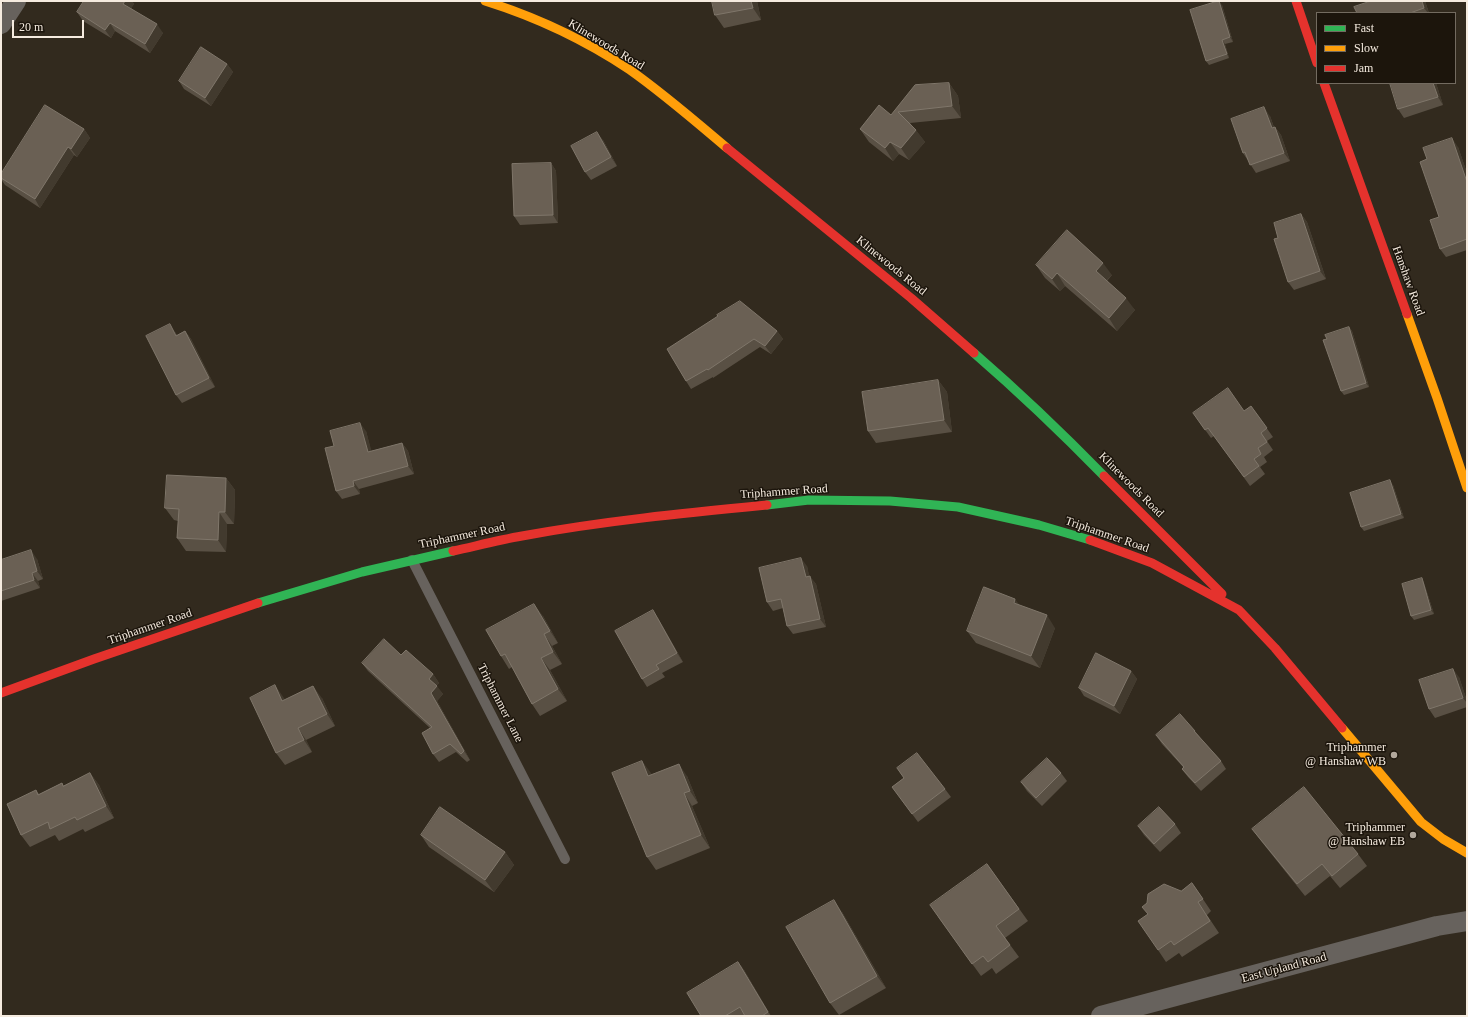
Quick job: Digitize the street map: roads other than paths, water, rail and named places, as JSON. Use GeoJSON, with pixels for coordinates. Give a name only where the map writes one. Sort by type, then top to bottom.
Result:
{"type":"FeatureCollection","features":[{"type":"Feature","properties":{"kind":"street"},"geometry":{"type":"LineString","coordinates":[[1,24],[16,1]]}},
{"type":"Feature","properties":{"kind":"street","name":"Klinewoods Road"},"geometry":{"type":"LineString","coordinates":[[485,1],[510,9],[567,34],[621,64],[662,94],[905,293],[1007,380],[1239,610]]}},
{"type":"Feature","properties":{"kind":"street"},"geometry":{"type":"LineString","coordinates":[[1296,1],[1316,60]]}},
{"type":"Feature","properties":{"kind":"street","name":"Hanshaw Road"},"geometry":{"type":"LineString","coordinates":[[1324,84],[1434,390],[1467,488]]}},
{"type":"Feature","properties":{"kind":"street","name":"Triphammer Road"},"geometry":{"type":"LineString","coordinates":[[1,693],[234,611],[362,572],[521,536],[660,516],[809,500],[890,501],[958,507],[1039,525],[1081,537],[1152,563],[1239,610],[1275,648],[1421,822],[1454,846],[1467,853]]}},
{"type":"Feature","properties":{"kind":"street","name":"East Upland Road"},"geometry":{"type":"LineString","coordinates":[[1101,1016],[1437,926],[1467,921]]}},
{"type":"Feature","properties":{"kind":"lane","name":"Triphammer Lane"},"geometry":{"type":"LineString","coordinates":[[412,560],[565,859]]}},
{"type":"Feature","properties":{"kind":"place","name":"Triphammer @ Hanshaw WB"},"geometry":{"type":"Point","coordinates":[1394,755]}},
{"type":"Feature","properties":{"kind":"place","name":"Triphammer @ Hanshaw EB"},"geometry":{"type":"Point","coordinates":[1413,835]}}]}
